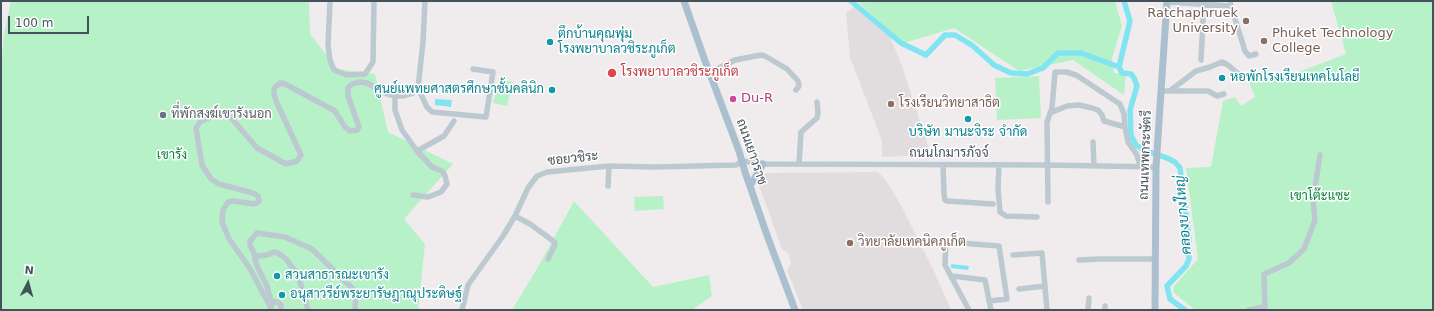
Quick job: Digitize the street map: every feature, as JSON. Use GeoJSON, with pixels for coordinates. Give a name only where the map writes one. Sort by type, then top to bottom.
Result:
{"type":"FeatureCollection","features":[{"type":"Feature","properties":{"kind":"main road","name":"ถนนเยาวราช"},"geometry":{"type":"LineString","coordinates":[[684,1],[709,73],[743,161],[750,186],[795,310]]}},
{"type":"Feature","properties":{"kind":"main road","name":"ถนนเทพกระษัตรี"},"geometry":{"type":"LineString","coordinates":[[1155,310],[1156,167],[1167,2]]}},
{"type":"Feature","properties":{"kind":"main road"},"geometry":{"type":"LineString","coordinates":[[750,186],[762,164]]}},
{"type":"Feature","properties":{"kind":"street"},"geometry":{"type":"LineString","coordinates":[[330,1],[328,45],[330,60],[334,70],[347,75],[365,74],[373,62],[374,1]]}},
{"type":"Feature","properties":{"kind":"street"},"geometry":{"type":"LineString","coordinates":[[424,1],[423,42],[418,88],[427,107],[432,112],[486,116],[492,72],[472,69]]}},
{"type":"Feature","properties":{"kind":"street"},"geometry":{"type":"LineString","coordinates":[[1167,2],[1230,4],[1245,51],[1249,56],[1256,54]]}},
{"type":"Feature","properties":{"kind":"street"},"geometry":{"type":"LineString","coordinates":[[1200,60],[1204,2]]}},
{"type":"Feature","properties":{"kind":"street"},"geometry":{"type":"LineString","coordinates":[[709,73],[735,60],[761,55],[787,69],[798,81],[799,86],[796,90]]}},
{"type":"Feature","properties":{"kind":"street"},"geometry":{"type":"LineString","coordinates":[[1171,90],[1196,71],[1222,62],[1228,65],[1243,78]]}},
{"type":"Feature","properties":{"kind":"street"},"geometry":{"type":"LineString","coordinates":[[1048,202],[1047,122],[1052,102],[1054,73],[1066,72],[1082,78],[1120,104],[1124,114],[1124,127],[1128,142],[1137,155],[1140,166]]}},
{"type":"Feature","properties":{"kind":"street"},"geometry":{"type":"LineString","coordinates":[[271,305],[249,267],[229,239],[222,222],[223,210],[228,202],[233,201],[255,204],[259,201],[258,196],[253,193],[219,184],[211,179],[202,165],[196,128],[200,122],[219,113],[228,114],[258,148],[286,164],[297,161],[301,155],[276,101],[274,88],[280,83],[285,84],[335,111],[345,127],[350,131],[357,130],[359,126],[348,96],[348,88],[352,84],[360,82],[367,83],[385,93],[395,96],[404,96],[413,93],[418,88]]}},
{"type":"Feature","properties":{"kind":"street"},"geometry":{"type":"LineString","coordinates":[[1161,91],[1202,90],[1208,91],[1217,96],[1224,94]]}},
{"type":"Feature","properties":{"kind":"street"},"geometry":{"type":"LineString","coordinates":[[395,96],[395,110],[402,130],[417,151],[432,167],[442,171],[447,184],[441,192],[428,197],[413,195]]}},
{"type":"Feature","properties":{"kind":"street"},"geometry":{"type":"LineString","coordinates":[[799,164],[801,132],[818,116],[817,102]]}},
{"type":"Feature","properties":{"kind":"street"},"geometry":{"type":"LineString","coordinates":[[1050,113],[1067,106],[1079,105],[1098,110],[1104,121],[1124,127]]}},
{"type":"Feature","properties":{"kind":"street"},"geometry":{"type":"LineString","coordinates":[[417,151],[444,136],[454,121]]}},
{"type":"Feature","properties":{"kind":"street"},"geometry":{"type":"LineString","coordinates":[[1094,142],[1094,166]]}},
{"type":"Feature","properties":{"kind":"street"},"geometry":{"type":"LineString","coordinates":[[1265,310],[1264,274],[1289,263],[1304,249],[1315,220],[1313,200],[1320,155]]}},
{"type":"Feature","properties":{"kind":"street","name":"ถนนโกมารภัจจ์"},"geometry":{"type":"LineString","coordinates":[[743,161],[762,164],[1047,164],[1156,167]]}},
{"type":"Feature","properties":{"kind":"street","name":"ซอยวชิระ"},"geometry":{"type":"LineString","coordinates":[[462,310],[468,285],[503,236],[515,216],[528,188],[535,179],[542,174],[554,171],[609,166],[655,167],[736,165],[743,161]]}},
{"type":"Feature","properties":{"kind":"street"},"geometry":{"type":"LineString","coordinates":[[943,165],[945,200],[993,204]]}},
{"type":"Feature","properties":{"kind":"street"},"geometry":{"type":"LineString","coordinates":[[999,165],[998,188],[1000,212],[1006,216],[1037,217]]}},
{"type":"Feature","properties":{"kind":"street"},"geometry":{"type":"LineString","coordinates":[[608,186],[609,166]]}},
{"type":"Feature","properties":{"kind":"street"},"geometry":{"type":"LineString","coordinates":[[515,216],[530,224],[555,243],[548,259]]}},
{"type":"Feature","properties":{"kind":"street"},"geometry":{"type":"LineString","coordinates":[[271,305],[267,286],[257,266],[256,259],[250,245],[250,241],[257,233],[285,237],[312,249],[356,292],[355,310]]}},
{"type":"Feature","properties":{"kind":"street"},"geometry":{"type":"LineString","coordinates":[[935,241],[999,246],[1007,299],[989,302]]}},
{"type":"Feature","properties":{"kind":"street"},"geometry":{"type":"LineString","coordinates":[[946,242],[945,264],[968,310]]}},
{"type":"Feature","properties":{"kind":"street"},"geometry":{"type":"LineString","coordinates":[[256,259],[257,256],[267,255],[274,252],[278,253],[288,261],[298,275],[308,310]]}},
{"type":"Feature","properties":{"kind":"street"},"geometry":{"type":"LineString","coordinates":[[254,253],[262,255]]}},
{"type":"Feature","properties":{"kind":"street"},"geometry":{"type":"LineString","coordinates":[[1013,255],[1042,253],[1047,310]]}},
{"type":"Feature","properties":{"kind":"street"},"geometry":{"type":"LineString","coordinates":[[1079,260],[1099,258],[1155,259]]}},
{"type":"Feature","properties":{"kind":"street"},"geometry":{"type":"LineString","coordinates":[[952,276],[985,280],[991,310]]}},
{"type":"Feature","properties":{"kind":"street"},"geometry":{"type":"LineString","coordinates":[[1019,289],[1045,286]]}},
{"type":"Feature","properties":{"kind":"street"},"geometry":{"type":"LineString","coordinates":[[1088,310],[1090,298]]}},
{"type":"Feature","properties":{"kind":"street"},"geometry":{"type":"LineString","coordinates":[[271,305],[277,302],[280,305],[281,310]]}},
{"type":"Feature","properties":{"kind":"street"},"geometry":{"type":"LineString","coordinates":[[1250,310],[1263,307],[1265,310]]}},
{"type":"Feature","properties":{"kind":"shaded area","name":"โรงเรียนวิทยาสาธิต"},"geometry":{"type":"Polygon","coordinates":[[[855,6],[889,34],[902,66],[931,155],[882,157],[882,141],[850,57],[846,13],[855,6]]]}},
{"type":"Feature","properties":{"kind":"shaded area","name":"วิทยาลัยเทคนิคภูเก็ต"},"geometry":{"type":"Polygon","coordinates":[[[878,172],[885,179],[901,205],[933,269],[951,310],[803,310],[787,270],[791,264],[788,253],[782,249],[757,180],[766,173],[878,172]]]}},
{"type":"Feature","properties":{"kind":"green space","name":"เขารัง"},"geometry":{"type":"Polygon","coordinates":[[[11,1],[309,1],[310,34],[338,69],[375,74],[388,132],[453,164],[404,219],[425,244],[418,310],[1,310],[1,67],[4,34],[11,1]]]}},
{"type":"Feature","properties":{"kind":"green space"},"geometry":{"type":"Polygon","coordinates":[[[857,1],[1115,1],[1122,26],[1112,58],[1114,73],[1126,74],[1124,95],[1073,60],[1019,71],[954,28],[904,43],[857,1]]]}},
{"type":"Feature","properties":{"kind":"green space","name":"เขาโต๊ะแซะ"},"geometry":{"type":"Polygon","coordinates":[[[1331,1],[1433,1],[1433,310],[1195,310],[1173,292],[1174,286],[1198,259],[1186,168],[1211,167],[1223,101],[1235,97],[1241,106],[1255,97],[1248,80],[1291,75],[1346,54],[1331,1]]]}},
{"type":"Feature","properties":{"kind":"green space"},"geometry":{"type":"Polygon","coordinates":[[[1039,76],[1041,118],[997,120],[995,78],[1039,76]]]}},
{"type":"Feature","properties":{"kind":"green space"},"geometry":{"type":"Polygon","coordinates":[[[499,79],[513,82],[507,106],[493,103],[499,79]]]}},
{"type":"Feature","properties":{"kind":"green space"},"geometry":{"type":"Polygon","coordinates":[[[663,196],[664,209],[635,211],[634,197],[663,196]]]}},
{"type":"Feature","properties":{"kind":"green space"},"geometry":{"type":"Polygon","coordinates":[[[574,201],[653,287],[709,275],[712,296],[692,310],[512,310],[538,267],[574,201]]]}},
{"type":"Feature","properties":{"kind":"water"},"geometry":{"type":"Polygon","coordinates":[[[435,99],[452,100],[451,107],[435,105],[435,99]]]}},
{"type":"Feature","properties":{"kind":"water"},"geometry":{"type":"Polygon","coordinates":[[[951,264],[969,266],[968,270],[951,268],[951,264]]]}},
{"type":"Feature","properties":{"kind":"waterway"},"geometry":{"type":"LineString","coordinates":[[851,1],[901,43],[926,55],[945,35],[955,35],[973,46],[994,65],[1011,73],[1027,74],[1043,68],[1058,53],[1081,53],[1119,67]]}},
{"type":"Feature","properties":{"kind":"waterway","name":"คลองบางใหญ่"},"geometry":{"type":"LineString","coordinates":[[1124,1],[1130,21],[1119,67],[1122,73],[1131,74],[1137,86],[1130,110],[1131,135],[1136,145],[1144,150],[1175,162],[1180,168],[1189,239],[1189,259],[1186,266],[1167,286],[1170,299],[1185,310]]}},
{"type":"Feature","properties":{"kind":"place","name":"Ratchaphruek University"},"geometry":{"type":"Point","coordinates":[1246,21]}},
{"type":"Feature","properties":{"kind":"place","name":"Phuket Technology College"},"geometry":{"type":"Point","coordinates":[1264,41]}},
{"type":"Feature","properties":{"kind":"place","name":"ตึกบ้านคุณพุ่ม โรงพยาบาลวชิระภูเก็ต"},"geometry":{"type":"Point","coordinates":[550,42]}},
{"type":"Feature","properties":{"kind":"place","name":"โรงพยาบาลวชิระภูเก็ต"},"geometry":{"type":"Point","coordinates":[612,73]}},
{"type":"Feature","properties":{"kind":"place","name":"หอพักโรงเรียนเทคโนโลยี"},"geometry":{"type":"Point","coordinates":[1222,78]}},
{"type":"Feature","properties":{"kind":"place","name":"ศูนย์แพทยศาสตรศึกษาชั้นคลินิก"},"geometry":{"type":"Point","coordinates":[552,90]}},
{"type":"Feature","properties":{"kind":"place","name":"Du-R"},"geometry":{"type":"Point","coordinates":[733,99]}},
{"type":"Feature","properties":{"kind":"place","name":"โรงเรียนวิทยาสาธิต"},"geometry":{"type":"Point","coordinates":[891,104]}},
{"type":"Feature","properties":{"kind":"place","name":"ที่พักสงฆ์เขารังนอก"},"geometry":{"type":"Point","coordinates":[163,115]}},
{"type":"Feature","properties":{"kind":"place","name":"บริษัท มานะจิระ จำกัด"},"geometry":{"type":"Point","coordinates":[968,119]}},
{"type":"Feature","properties":{"kind":"place","name":"วิทยาลัยเทคนิคภูเก็ต"},"geometry":{"type":"Point","coordinates":[850,243]}},
{"type":"Feature","properties":{"kind":"place","name":"สวนสาธารณะเขารัง"},"geometry":{"type":"Point","coordinates":[277,276]}},
{"type":"Feature","properties":{"kind":"place","name":"อนุสาวรีย์พระยารัษฎาณุประดิษฐ์"},"geometry":{"type":"Point","coordinates":[282,295]}}]}
